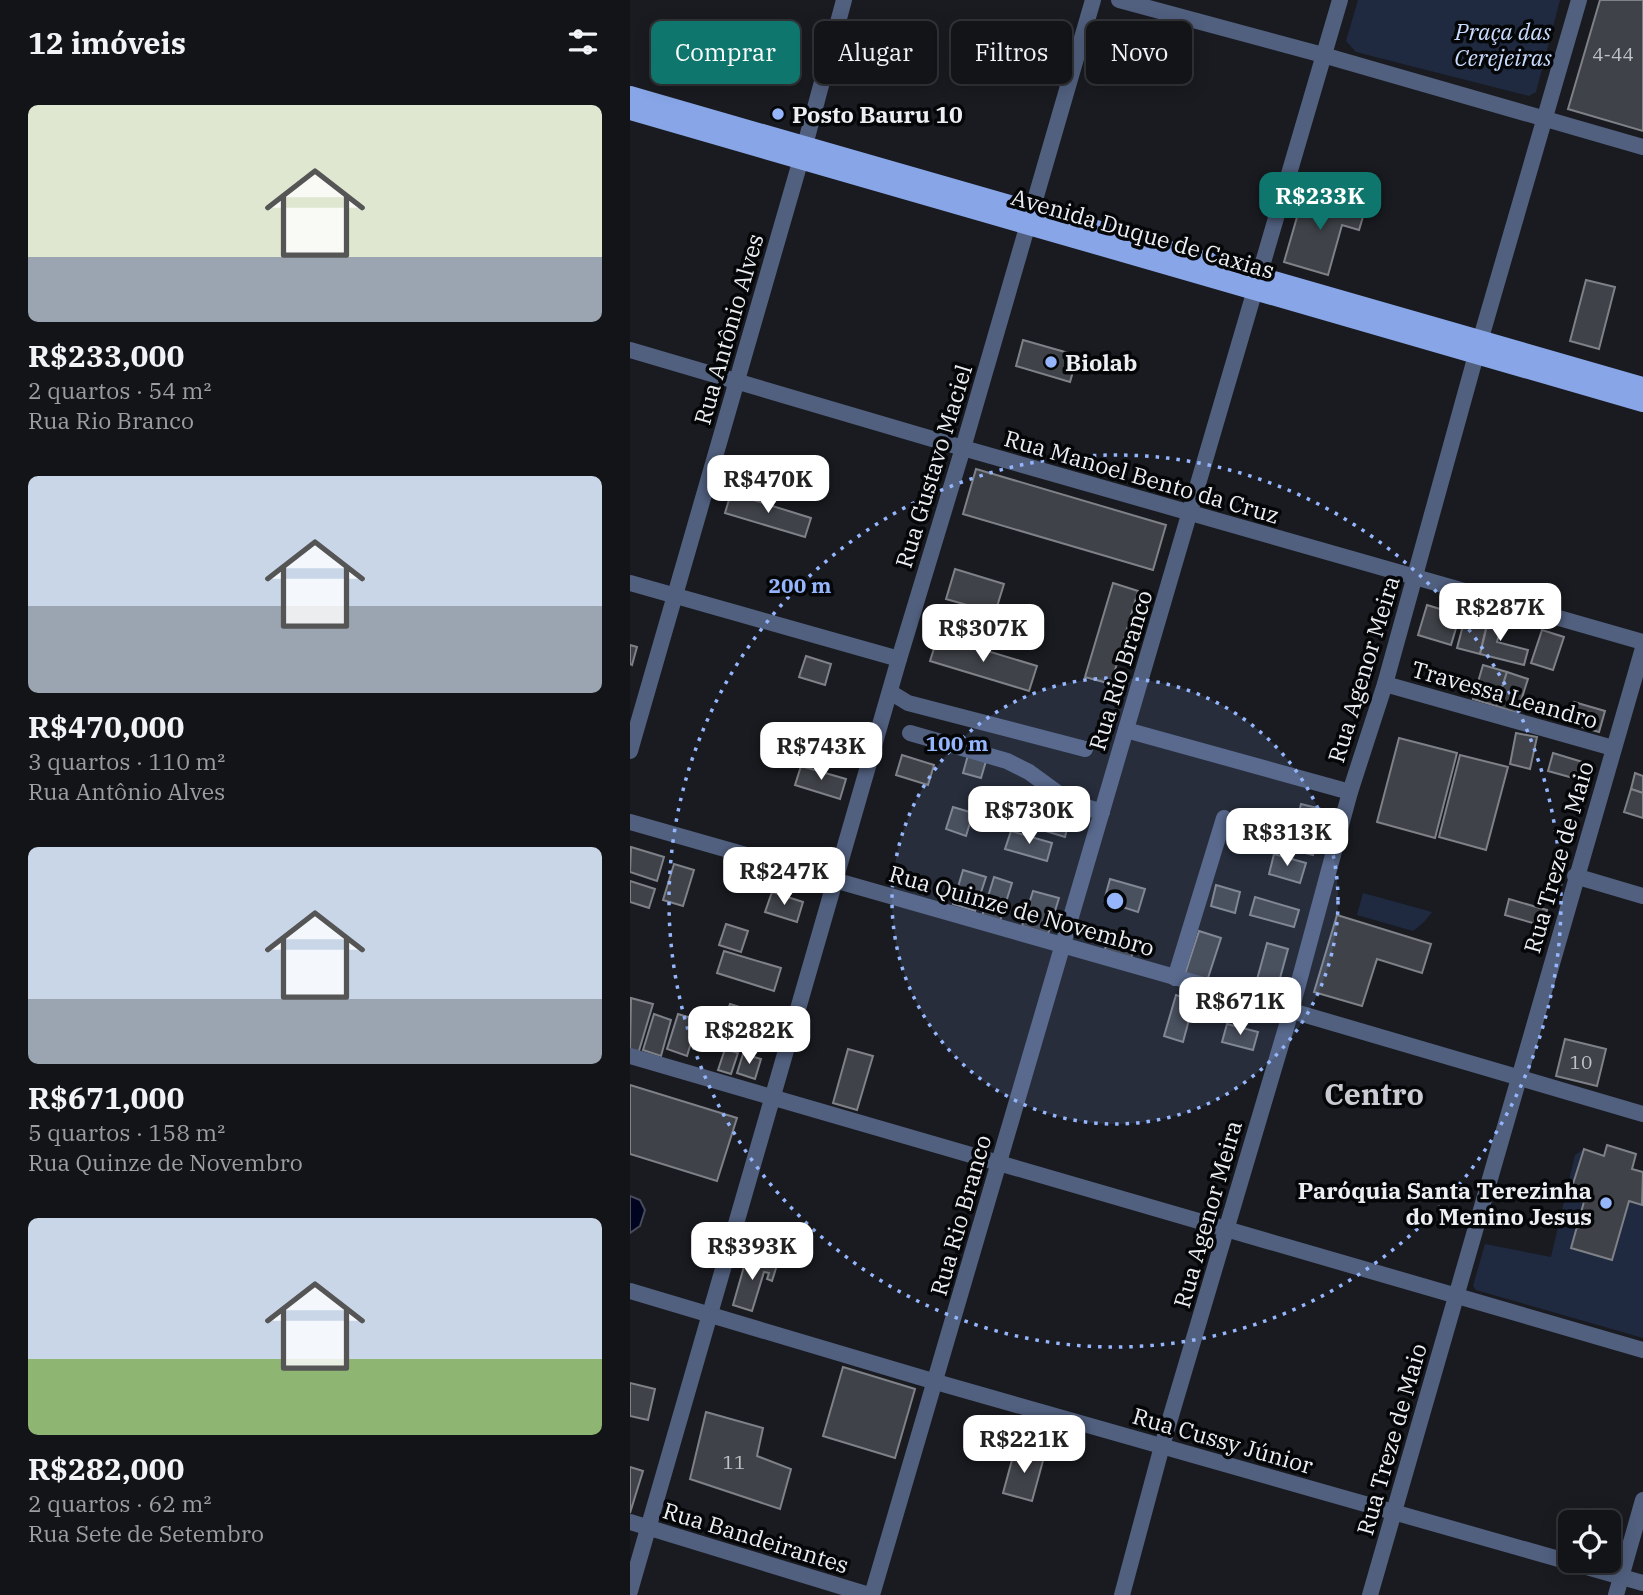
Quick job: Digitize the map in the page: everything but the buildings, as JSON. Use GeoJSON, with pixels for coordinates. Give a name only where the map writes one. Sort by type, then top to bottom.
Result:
{"type":"FeatureCollection","features":[{"type":"Feature","properties":{"kind":"main road","name":"Avenida Duque de Caxias"},"geometry":{"type":"LineString","coordinates":[[630,95],[803,153]]}},
{"type":"Feature","properties":{"kind":"main road","name":"Avenida Duque de Caxias"},"geometry":{"type":"LineString","coordinates":[[630,111],[803,153],[1256,283],[1478,348],[1643,403]]}},
{"type":"Feature","properties":{"kind":"main road","name":"Avenida Duque de Caxias"},"geometry":{"type":"LineString","coordinates":[[1478,348],[1643,386]]}},
{"type":"Feature","properties":{"kind":"street","name":"Rua Antônio Alves"},"geometry":{"type":"LineString","coordinates":[[630,751],[803,153],[844,0]]}},
{"type":"Feature","properties":{"kind":"street","name":"Rua Gustavo Maciel"},"geometry":{"type":"LineString","coordinates":[[630,1591],[708,1314],[1093,0]]}},
{"type":"Feature","properties":{"kind":"street"},"geometry":{"type":"LineString","coordinates":[[1119,0],[1323,55],[1643,147]]}},
{"type":"Feature","properties":{"kind":"street","name":"Rua Rio Branco"},"geometry":{"type":"LineString","coordinates":[[871,1595],[936,1382],[1340,0]]}},
{"type":"Feature","properties":{"kind":"street"},"geometry":{"type":"LineString","coordinates":[[1544,120],[1580,0]]}},
{"type":"Feature","properties":{"kind":"street","name":"Rua Agenor Meira"},"geometry":{"type":"LineString","coordinates":[[1122,1595],[1162,1446],[1291,1011],[1350,792],[1385,684],[1544,120]]}},
{"type":"Feature","properties":{"kind":"street","name":"Rua Manoel Bento da Cruz"},"geometry":{"type":"LineString","coordinates":[[630,350],[1643,642]]}},
{"type":"Feature","properties":{"kind":"street"},"geometry":{"type":"LineString","coordinates":[[630,583],[899,659]]}},
{"type":"Feature","properties":{"kind":"street","name":"Rua Treze de Maio"},"geometry":{"type":"LineString","coordinates":[[1370,1595],[1520,1079],[1575,876],[1643,648]]}},
{"type":"Feature","properties":{"kind":"street","name":"Travessa Leandro"},"geometry":{"type":"LineString","coordinates":[[1385,684],[1613,748]]}},
{"type":"Feature","properties":{"kind":"street"},"geometry":{"type":"LineString","coordinates":[[890,692],[908,703],[1085,750]]}},
{"type":"Feature","properties":{"kind":"street"},"geometry":{"type":"LineString","coordinates":[[1126,730],[1350,792]]}},
{"type":"Feature","properties":{"kind":"street"},"geometry":{"type":"LineString","coordinates":[[910,733],[1007,761],[1029,772],[1070,802],[1102,812]]}},
{"type":"Feature","properties":{"kind":"street"},"geometry":{"type":"LineString","coordinates":[[1175,978],[1224,818]]}},
{"type":"Feature","properties":{"kind":"street","name":"Rua Quinze de Novembro"},"geometry":{"type":"LineString","coordinates":[[630,822],[1643,1114]]}},
{"type":"Feature","properties":{"kind":"street"},"geometry":{"type":"LineString","coordinates":[[1575,876],[1643,896]]}},
{"type":"Feature","properties":{"kind":"street"},"geometry":{"type":"LineString","coordinates":[[630,1056],[1643,1350]]}},
{"type":"Feature","properties":{"kind":"street","name":"Rua Cussy Júnior"},"geometry":{"type":"LineString","coordinates":[[630,1291],[936,1382],[1643,1583]]}},
{"type":"Feature","properties":{"kind":"street"},"geometry":{"type":"LineString","coordinates":[[1616,1595],[1643,1500]]}},
{"type":"Feature","properties":{"kind":"street","name":"Rua Bandeirantes"},"geometry":{"type":"LineString","coordinates":[[630,1522],[871,1595]]}},
{"type":"Feature","properties":{"kind":"green space","name":"Praça das Cerejeiras"},"geometry":{"type":"Polygon","coordinates":[[[1358,0],[1560,0],[1536,92],[1529,96],[1356,52],[1346,41],[1358,0]]]}},
{"type":"Feature","properties":{"kind":"green space"},"geometry":{"type":"Polygon","coordinates":[[[1363,893],[1432,912],[1413,931],[1357,915],[1363,893]]]}},
{"type":"Feature","properties":{"kind":"green space"},"geometry":{"type":"Polygon","coordinates":[[[1584,1149],[1573,1187],[1587,1191],[1571,1248],[1612,1260],[1629,1201],[1641,1205],[1643,1201],[1643,1338],[1476,1290],[1473,1286],[1485,1244],[1551,1257],[1575,1155],[1584,1149]]]}},
{"type":"Feature","properties":{"kind":"shaded area"},"geometry":{"type":"Polygon","coordinates":[[[630,1196],[640,1200],[645,1210],[640,1226],[630,1233],[630,1196]]]}},
{"type":"Feature","properties":{"kind":"place","name":"Posto Bauru 10"},"geometry":{"type":"Point","coordinates":[778,114]}},
{"type":"Feature","properties":{"kind":"place","name":"Biolab"},"geometry":{"type":"Point","coordinates":[1051,362]}},
{"type":"Feature","properties":{"kind":"place","name":"Paróquia Santa Terezinha do Menino Jesus"},"geometry":{"type":"Point","coordinates":[1606,1203]}},
{"type":"Feature","properties":{"kind":"district","name":"Centro"},"geometry":{"type":"Point","coordinates":[1374,1093]}}]}
